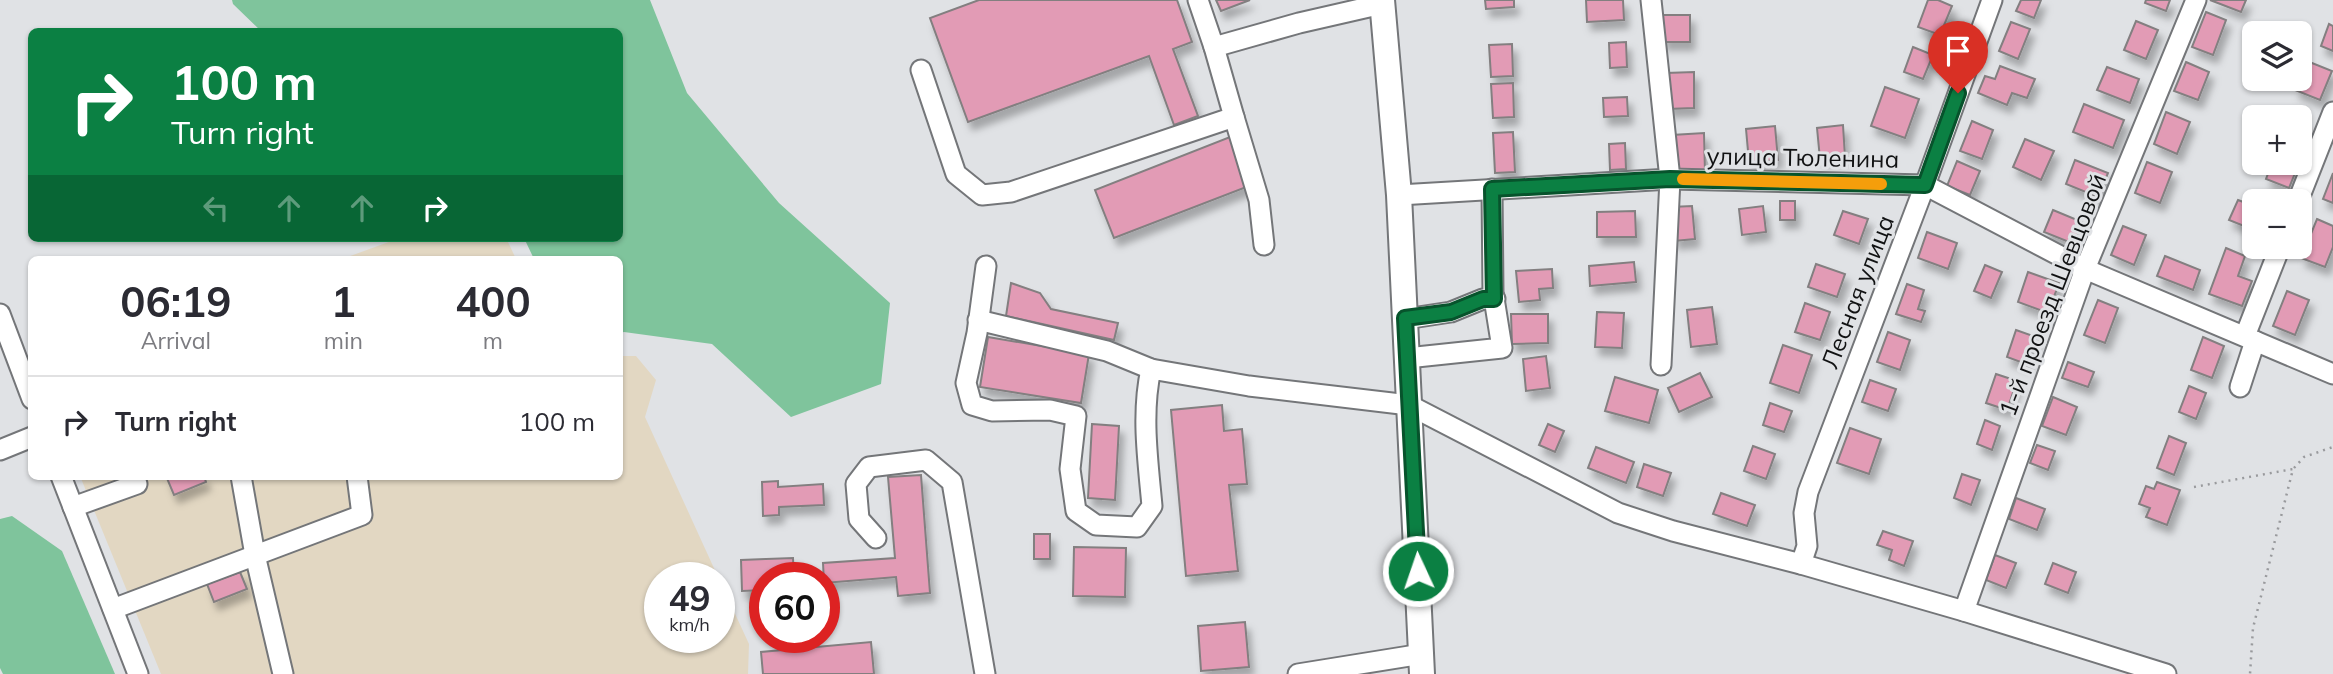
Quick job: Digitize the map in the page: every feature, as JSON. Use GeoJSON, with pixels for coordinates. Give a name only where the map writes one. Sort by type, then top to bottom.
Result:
{"type":"FeatureCollection","features":[{"type":"Feature","properties":{"kind":"main road"},"geometry":{"type":"LineString","coordinates":[[1382,2],[1398,195],[1422,664]]}},
{"type":"Feature","properties":{"kind":"street"},"geometry":{"type":"LineString","coordinates":[[1198,0],[1259,200],[1264,244]]}},
{"type":"Feature","properties":{"kind":"street"},"geometry":{"type":"LineString","coordinates":[[1651,0],[1670,179],[1661,365]]}},
{"type":"Feature","properties":{"kind":"street","name":"Лесная улица"},"geometry":{"type":"LineString","coordinates":[[1801,564],[1807,546],[1804,513],[1808,492],[1992,0]]}},
{"type":"Feature","properties":{"kind":"street","name":"1-й проезд Шевцовой"},"geometry":{"type":"LineString","coordinates":[[1964,611],[2085,269],[2196,0]]}},
{"type":"Feature","properties":{"kind":"street"},"geometry":{"type":"LineString","coordinates":[[1214,47],[1382,2]]}},
{"type":"Feature","properties":{"kind":"street"},"geometry":{"type":"LineString","coordinates":[[921,70],[956,174],[982,194],[1011,192],[1234,117]]}},
{"type":"Feature","properties":{"kind":"street"},"geometry":{"type":"LineString","coordinates":[[2303,189],[2333,112]]}},
{"type":"Feature","properties":{"kind":"street","name":"улица Тюленина"},"geometry":{"type":"LineString","coordinates":[[1398,195],[1670,179],[1925,185],[2085,269],[2333,374]]}},
{"type":"Feature","properties":{"kind":"street"},"geometry":{"type":"LineString","coordinates":[[1407,358],[1502,348],[1494,299],[1492,189]]}},
{"type":"Feature","properties":{"kind":"street"},"geometry":{"type":"LineString","coordinates":[[2240,387],[2250,339],[2276,259]]}},
{"type":"Feature","properties":{"kind":"street"},"geometry":{"type":"LineString","coordinates":[[986,266],[966,383],[972,405],[992,411],[1050,410],[1076,415],[1070,469],[1076,511],[1096,524],[1138,527],[1152,506],[1146,423],[1147,385],[1151,369]]}},
{"type":"Feature","properties":{"kind":"street"},"geometry":{"type":"LineString","coordinates":[[1405,318],[1451,312],[1483,299],[1494,299]]}},
{"type":"Feature","properties":{"kind":"street"},"geometry":{"type":"LineString","coordinates":[[0,314],[28,388]]}},
{"type":"Feature","properties":{"kind":"street"},"geometry":{"type":"LineString","coordinates":[[978,320],[1107,351],[1151,369],[1249,386],[1409,405],[1618,513],[1673,531],[1801,564],[1964,611],[2166,674]]}},
{"type":"Feature","properties":{"kind":"street"},"geometry":{"type":"LineString","coordinates":[[0,450],[28,439]]}},
{"type":"Feature","properties":{"kind":"street"},"geometry":{"type":"LineString","coordinates":[[876,538],[859,519],[856,484],[869,467],[926,460],[952,482],[985,674]]}},
{"type":"Feature","properties":{"kind":"street"},"geometry":{"type":"LineString","coordinates":[[63,480],[138,674]]}},
{"type":"Feature","properties":{"kind":"street"},"geometry":{"type":"LineString","coordinates":[[241,480],[255,555],[284,674]]}},
{"type":"Feature","properties":{"kind":"street"},"geometry":{"type":"LineString","coordinates":[[113,609],[362,515],[358,480]]}},
{"type":"Feature","properties":{"kind":"street"},"geometry":{"type":"LineString","coordinates":[[73,507],[137,484]]}},
{"type":"Feature","properties":{"kind":"street"},"geometry":{"type":"LineString","coordinates":[[1298,674],[1422,664]]}},
{"type":"Feature","properties":{"kind":"path"},"geometry":{"type":"LineString","coordinates":[[2250,674],[2253,628],[2293,469],[2304,457],[2333,447]]}},
{"type":"Feature","properties":{"kind":"path"},"geometry":{"type":"LineString","coordinates":[[2194,487],[2293,469]]}},
{"type":"Feature","properties":{"kind":"shaded area"},"geometry":{"type":"Polygon","coordinates":[[[389,242],[508,242],[515,256],[350,256],[389,242]]]}},
{"type":"Feature","properties":{"kind":"shaded area"},"geometry":{"type":"Polygon","coordinates":[[[623,356],[636,356],[656,380],[645,417],[711,562],[644,562],[644,653],[735,653],[735,614],[749,644],[748,674],[161,674],[82,480],[623,480],[623,356]]]}},
{"type":"Feature","properties":{"kind":"green space"},"geometry":{"type":"Polygon","coordinates":[[[232,0],[650,0],[687,93],[779,203],[890,303],[881,384],[791,417],[712,344],[623,332],[623,256],[533,256],[526,242],[623,242],[623,28],[258,28],[232,0]]]}},
{"type":"Feature","properties":{"kind":"green space"},"geometry":{"type":"Polygon","coordinates":[[[12,516],[62,551],[115,674],[3,674],[0,668],[0,519],[12,516]]]}},
{"type":"Feature","properties":{"kind":"building"},"geometry":{"type":"Polygon","coordinates":[[[979,0],[1177,0],[1192,42],[1173,49],[1198,116],[1174,125],[1149,56],[968,122],[930,18],[979,0]]]}},
{"type":"Feature","properties":{"kind":"building"},"geometry":{"type":"Polygon","coordinates":[[[1216,0],[1250,0],[1221,11],[1216,0]]]}},
{"type":"Feature","properties":{"kind":"building"},"geometry":{"type":"Polygon","coordinates":[[[1485,0],[1514,0],[1514,7],[1486,9],[1485,0]]]}},
{"type":"Feature","properties":{"kind":"building"},"geometry":{"type":"Polygon","coordinates":[[[1586,0],[1623,0],[1624,20],[1587,22],[1586,0]]]}},
{"type":"Feature","properties":{"kind":"building"},"geometry":{"type":"Polygon","coordinates":[[[1928,0],[1938,0],[1952,6],[1940,35],[1918,27],[1928,0]]]}},
{"type":"Feature","properties":{"kind":"building"},"geometry":{"type":"Polygon","coordinates":[[[2021,0],[2041,0],[2034,18],[2016,11],[2021,0]]]}},
{"type":"Feature","properties":{"kind":"building"},"geometry":{"type":"Polygon","coordinates":[[[2146,0],[2170,0],[2166,11],[2145,3],[2146,0]]]}},
{"type":"Feature","properties":{"kind":"building"},"geometry":{"type":"Polygon","coordinates":[[[2210,0],[2246,0],[2241,12],[2210,0]]]}},
{"type":"Feature","properties":{"kind":"building"},"geometry":{"type":"Polygon","coordinates":[[[2206,12],[2226,20],[2213,55],[2192,47],[2206,12]]]}},
{"type":"Feature","properties":{"kind":"building"},"geometry":{"type":"Polygon","coordinates":[[[1662,15],[1690,15],[1690,42],[1662,42],[1662,15]]]}},
{"type":"Feature","properties":{"kind":"building"},"geometry":{"type":"Polygon","coordinates":[[[2136,21],[2158,30],[2146,59],[2124,50],[2136,21]]]}},
{"type":"Feature","properties":{"kind":"building"},"geometry":{"type":"Polygon","coordinates":[[[2011,22],[2030,29],[2018,59],[1999,51],[2011,22]]]}},
{"type":"Feature","properties":{"kind":"building"},"geometry":{"type":"Polygon","coordinates":[[[2329,24],[2333,26],[2333,51],[2321,46],[2329,24]]]}},
{"type":"Feature","properties":{"kind":"building"},"geometry":{"type":"Polygon","coordinates":[[[1626,42],[1627,67],[1610,68],[1609,43],[1626,42]]]}},
{"type":"Feature","properties":{"kind":"building"},"geometry":{"type":"Polygon","coordinates":[[[1512,44],[1513,76],[1491,77],[1489,45],[1512,44]]]}},
{"type":"Feature","properties":{"kind":"building"},"geometry":{"type":"Polygon","coordinates":[[[1913,47],[1933,55],[1923,79],[1904,72],[1913,47]]]}},
{"type":"Feature","properties":{"kind":"building"},"geometry":{"type":"Polygon","coordinates":[[[2186,62],[2209,72],[2198,100],[2174,91],[2186,62]]]}},
{"type":"Feature","properties":{"kind":"building"},"geometry":{"type":"Polygon","coordinates":[[[2312,63],[2332,71],[2320,100],[2298,91],[2312,91],[2312,63]]]}},
{"type":"Feature","properties":{"kind":"building"},"geometry":{"type":"Polygon","coordinates":[[[2000,66],[2035,79],[2027,98],[2012,93],[2007,105],[1978,93],[1985,76],[1995,79],[2000,66]]]}},
{"type":"Feature","properties":{"kind":"building"},"geometry":{"type":"Polygon","coordinates":[[[2107,67],[2139,79],[2130,103],[2097,90],[2107,67]]]}},
{"type":"Feature","properties":{"kind":"building"},"geometry":{"type":"Polygon","coordinates":[[[1694,72],[1694,108],[1667,109],[1666,73],[1694,72]]]}},
{"type":"Feature","properties":{"kind":"building"},"geometry":{"type":"Polygon","coordinates":[[[1513,83],[1514,117],[1493,118],[1491,84],[1513,83]]]}},
{"type":"Feature","properties":{"kind":"building"},"geometry":{"type":"Polygon","coordinates":[[[1885,87],[1919,99],[1905,138],[1871,126],[1885,87]]]}},
{"type":"Feature","properties":{"kind":"building"},"geometry":{"type":"Polygon","coordinates":[[[1627,97],[1628,116],[1604,117],[1603,98],[1627,97]]]}},
{"type":"Feature","properties":{"kind":"building"},"geometry":{"type":"Polygon","coordinates":[[[2084,104],[2124,120],[2113,148],[2073,132],[2084,104]]]}},
{"type":"Feature","properties":{"kind":"building"},"geometry":{"type":"Polygon","coordinates":[[[2166,112],[2190,122],[2177,154],[2154,144],[2166,112]]]}},
{"type":"Feature","properties":{"kind":"building"},"geometry":{"type":"Polygon","coordinates":[[[1972,121],[1993,130],[1982,159],[1960,151],[1972,121]]]}},
{"type":"Feature","properties":{"kind":"building"},"geometry":{"type":"Polygon","coordinates":[[[1843,125],[1845,157],[1820,159],[1817,128],[1843,125]]]}},
{"type":"Feature","properties":{"kind":"building"},"geometry":{"type":"Polygon","coordinates":[[[1775,126],[1778,160],[1749,162],[1746,129],[1775,126]]]}},
{"type":"Feature","properties":{"kind":"building"},"geometry":{"type":"Polygon","coordinates":[[[1513,132],[1515,172],[1495,173],[1493,133],[1513,132]]]}},
{"type":"Feature","properties":{"kind":"building"},"geometry":{"type":"Polygon","coordinates":[[[1704,133],[1705,172],[1673,173],[1672,135],[1704,133]]]}},
{"type":"Feature","properties":{"kind":"building"},"geometry":{"type":"Polygon","coordinates":[[[1230,137],[1249,186],[1114,238],[1095,190],[1230,137]]]}},
{"type":"Feature","properties":{"kind":"building"},"geometry":{"type":"Polygon","coordinates":[[[2025,139],[2054,151],[2041,180],[2013,167],[2025,139]]]}},
{"type":"Feature","properties":{"kind":"building"},"geometry":{"type":"Polygon","coordinates":[[[1625,143],[1626,169],[1610,170],[1609,144],[1625,143]]]}},
{"type":"Feature","properties":{"kind":"building"},"geometry":{"type":"Polygon","coordinates":[[[2075,160],[2108,173],[2098,197],[2066,184],[2075,160]]]}},
{"type":"Feature","properties":{"kind":"building"},"geometry":{"type":"Polygon","coordinates":[[[1957,161],[1980,171],[1970,195],[1947,186],[1957,161]]]}},
{"type":"Feature","properties":{"kind":"building"},"geometry":{"type":"Polygon","coordinates":[[[2147,162],[2172,172],[2160,203],[2135,193],[2147,162]]]}},
{"type":"Feature","properties":{"kind":"building"},"geometry":{"type":"Polygon","coordinates":[[[2333,173],[2333,203],[2323,199],[2333,173]]]}},
{"type":"Feature","properties":{"kind":"building"},"geometry":{"type":"Polygon","coordinates":[[[2268,175],[2294,175],[2289,188],[2266,179],[2268,175]]]}},
{"type":"Feature","properties":{"kind":"building"},"geometry":{"type":"Polygon","coordinates":[[[2238,200],[2242,202],[2242,225],[2229,220],[2238,200]]]}},
{"type":"Feature","properties":{"kind":"building"},"geometry":{"type":"Polygon","coordinates":[[[1780,201],[1795,201],[1795,220],[1780,220],[1780,201]]]}},
{"type":"Feature","properties":{"kind":"building"},"geometry":{"type":"Polygon","coordinates":[[[1692,206],[1695,239],[1674,241],[1671,207],[1692,206]]]}},
{"type":"Feature","properties":{"kind":"building"},"geometry":{"type":"Polygon","coordinates":[[[1763,206],[1766,232],[1742,235],[1739,209],[1763,206]]]}},
{"type":"Feature","properties":{"kind":"building"},"geometry":{"type":"Polygon","coordinates":[[[2053,210],[2082,222],[2074,244],[2044,232],[2053,210]]]}},
{"type":"Feature","properties":{"kind":"building"},"geometry":{"type":"Polygon","coordinates":[[[1635,211],[1636,237],[1597,237],[1597,212],[1635,211]]]}},
{"type":"Feature","properties":{"kind":"building"},"geometry":{"type":"Polygon","coordinates":[[[1843,211],[1868,219],[1859,244],[1834,235],[1843,211]]]}},
{"type":"Feature","properties":{"kind":"building"},"geometry":{"type":"Polygon","coordinates":[[[2317,219],[2333,226],[2333,247],[2325,267],[2304,259],[2312,259],[2312,231],[2317,219]]]}},
{"type":"Feature","properties":{"kind":"building"},"geometry":{"type":"Polygon","coordinates":[[[2123,226],[2146,235],[2134,265],[2111,255],[2123,226]]]}},
{"type":"Feature","properties":{"kind":"building"},"geometry":{"type":"Polygon","coordinates":[[[1927,232],[1957,243],[1948,269],[1918,258],[1927,232]]]}},
{"type":"Feature","properties":{"kind":"building"},"geometry":{"type":"Polygon","coordinates":[[[2226,248],[2242,255],[2244,259],[2238,276],[2252,281],[2242,306],[2209,294],[2226,248]]]}},
{"type":"Feature","properties":{"kind":"building"},"geometry":{"type":"Polygon","coordinates":[[[2165,256],[2200,270],[2193,290],[2157,276],[2165,256]]]}},
{"type":"Feature","properties":{"kind":"building"},"geometry":{"type":"Polygon","coordinates":[[[1634,262],[1636,282],[1590,286],[1589,266],[1634,262]]]}},
{"type":"Feature","properties":{"kind":"building"},"geometry":{"type":"Polygon","coordinates":[[[1816,264],[1845,274],[1837,297],[1808,287],[1816,264]]]}},
{"type":"Feature","properties":{"kind":"building"},"geometry":{"type":"Polygon","coordinates":[[[1985,265],[2002,272],[1991,298],[1974,291],[1985,265]]]}},
{"type":"Feature","properties":{"kind":"building"},"geometry":{"type":"Polygon","coordinates":[[[1552,269],[1553,288],[1539,289],[1540,300],[1519,302],[1516,271],[1552,269]]]}},
{"type":"Feature","properties":{"kind":"building"},"geometry":{"type":"Polygon","coordinates":[[[2028,272],[2059,283],[2048,313],[2018,302],[2028,272]]]}},
{"type":"Feature","properties":{"kind":"building"},"geometry":{"type":"Polygon","coordinates":[[[1011,283],[1040,293],[1051,309],[1118,323],[1114,340],[1006,316],[1011,283]]]}},
{"type":"Feature","properties":{"kind":"building"},"geometry":{"type":"Polygon","coordinates":[[[1907,284],[1924,290],[1918,309],[1925,311],[1921,322],[1896,314],[1907,284]]]}},
{"type":"Feature","properties":{"kind":"building"},"geometry":{"type":"Polygon","coordinates":[[[2287,291],[2309,300],[2295,335],[2273,326],[2287,291]]]}},
{"type":"Feature","properties":{"kind":"building"},"geometry":{"type":"Polygon","coordinates":[[[2098,300],[2118,308],[2105,343],[2084,335],[2098,300]]]}},
{"type":"Feature","properties":{"kind":"building"},"geometry":{"type":"Polygon","coordinates":[[[1805,303],[1830,312],[1820,340],[1795,332],[1805,303]]]}},
{"type":"Feature","properties":{"kind":"building"},"geometry":{"type":"Polygon","coordinates":[[[1712,307],[1717,344],[1691,347],[1687,310],[1712,307]]]}},
{"type":"Feature","properties":{"kind":"building"},"geometry":{"type":"Polygon","coordinates":[[[1597,312],[1624,313],[1622,348],[1595,347],[1597,312]]]}},
{"type":"Feature","properties":{"kind":"building"},"geometry":{"type":"Polygon","coordinates":[[[1511,314],[1548,314],[1548,343],[1512,344],[1511,314]]]}},
{"type":"Feature","properties":{"kind":"building"},"geometry":{"type":"Polygon","coordinates":[[[2016,330],[2036,337],[2026,364],[2007,357],[2016,330]]]}},
{"type":"Feature","properties":{"kind":"building"},"geometry":{"type":"Polygon","coordinates":[[[1888,332],[1910,340],[1900,370],[1877,362],[1888,332]]]}},
{"type":"Feature","properties":{"kind":"building"},"geometry":{"type":"Polygon","coordinates":[[[988,337],[1089,354],[1081,403],[980,387],[988,337]]]}},
{"type":"Feature","properties":{"kind":"building"},"geometry":{"type":"Polygon","coordinates":[[[2203,337],[2224,346],[2212,378],[2191,370],[2203,337]]]}},
{"type":"Feature","properties":{"kind":"building"},"geometry":{"type":"Polygon","coordinates":[[[1783,345],[1812,355],[1799,393],[1770,383],[1783,345]]]}},
{"type":"Feature","properties":{"kind":"building"},"geometry":{"type":"Polygon","coordinates":[[[1546,356],[1550,388],[1526,391],[1523,359],[1546,356]]]}},
{"type":"Feature","properties":{"kind":"building"},"geometry":{"type":"Polygon","coordinates":[[[2068,362],[2094,372],[2088,387],[2062,378],[2068,362]]]}},
{"type":"Feature","properties":{"kind":"building"},"geometry":{"type":"Polygon","coordinates":[[[1700,373],[1712,397],[1679,412],[1668,388],[1700,373]]]}},
{"type":"Feature","properties":{"kind":"building"},"geometry":{"type":"Polygon","coordinates":[[[1996,374],[2017,381],[2007,410],[1986,403],[1996,374]]]}},
{"type":"Feature","properties":{"kind":"building"},"geometry":{"type":"Polygon","coordinates":[[[1615,377],[1658,390],[1649,423],[1605,411],[1615,377]]]}},
{"type":"Feature","properties":{"kind":"building"},"geometry":{"type":"Polygon","coordinates":[[[1870,380],[1896,389],[1888,411],[1862,402],[1870,380]]]}},
{"type":"Feature","properties":{"kind":"building"},"geometry":{"type":"Polygon","coordinates":[[[2189,386],[2206,393],[2196,419],[2179,412],[2189,386]]]}},
{"type":"Feature","properties":{"kind":"building"},"geometry":{"type":"Polygon","coordinates":[[[2053,397],[2077,407],[2066,435],[2042,426],[2053,397]]]}},
{"type":"Feature","properties":{"kind":"building"},"geometry":{"type":"Polygon","coordinates":[[[1770,403],[1792,411],[1784,432],[1763,425],[1770,403]]]}},
{"type":"Feature","properties":{"kind":"building"},"geometry":{"type":"Polygon","coordinates":[[[1222,405],[1224,431],[1242,429],[1247,484],[1229,485],[1238,571],[1186,576],[1171,410],[1222,405]]]}},
{"type":"Feature","properties":{"kind":"building"},"geometry":{"type":"Polygon","coordinates":[[[1985,420],[2000,426],[1992,450],[1977,444],[1985,420]]]}},
{"type":"Feature","properties":{"kind":"building"},"geometry":{"type":"Polygon","coordinates":[[[1092,424],[1119,426],[1115,500],[1088,498],[1092,424]]]}},
{"type":"Feature","properties":{"kind":"building"},"geometry":{"type":"Polygon","coordinates":[[[1548,424],[1564,431],[1555,452],[1539,445],[1548,424]]]}},
{"type":"Feature","properties":{"kind":"building"},"geometry":{"type":"Polygon","coordinates":[[[1850,428],[1881,439],[1869,474],[1837,463],[1850,428]]]}},
{"type":"Feature","properties":{"kind":"building"},"geometry":{"type":"Polygon","coordinates":[[[2169,436],[2186,443],[2174,475],[2157,468],[2169,436]]]}},
{"type":"Feature","properties":{"kind":"building"},"geometry":{"type":"Polygon","coordinates":[[[2037,445],[2055,451],[2048,470],[2030,463],[2037,445]]]}},
{"type":"Feature","properties":{"kind":"building"},"geometry":{"type":"Polygon","coordinates":[[[1753,446],[1775,454],[1766,479],[1744,471],[1753,446]]]}},
{"type":"Feature","properties":{"kind":"building"},"geometry":{"type":"Polygon","coordinates":[[[1596,447],[1634,462],[1626,483],[1588,468],[1596,447]]]}},
{"type":"Feature","properties":{"kind":"building"},"geometry":{"type":"Polygon","coordinates":[[[1644,464],[1671,473],[1663,496],[1637,487],[1644,464]]]}},
{"type":"Feature","properties":{"kind":"building"},"geometry":{"type":"Polygon","coordinates":[[[1962,474],[1980,480],[1971,505],[1954,498],[1962,474]]]}},
{"type":"Feature","properties":{"kind":"building"},"geometry":{"type":"Polygon","coordinates":[[[921,475],[930,593],[898,596],[896,577],[840,582],[840,562],[837,562],[895,558],[888,477],[921,475]]]}},
{"type":"Feature","properties":{"kind":"building"},"geometry":{"type":"Polygon","coordinates":[[[168,480],[205,480],[206,482],[174,495],[168,480]]]}},
{"type":"Feature","properties":{"kind":"building"},"geometry":{"type":"Polygon","coordinates":[[[778,481],[778,487],[823,484],[824,505],[779,507],[779,515],[763,516],[762,482],[778,481]]]}},
{"type":"Feature","properties":{"kind":"building"},"geometry":{"type":"Polygon","coordinates":[[[2157,482],[2180,490],[2167,525],[2146,517],[2150,508],[2139,504],[2146,486],[2154,489],[2157,482]]]}},
{"type":"Feature","properties":{"kind":"building"},"geometry":{"type":"Polygon","coordinates":[[[1721,493],[1755,505],[1747,526],[1713,514],[1721,493]]]}},
{"type":"Feature","properties":{"kind":"building"},"geometry":{"type":"Polygon","coordinates":[[[2016,498],[2045,509],[2037,530],[2009,519],[2016,498]]]}},
{"type":"Feature","properties":{"kind":"building"},"geometry":{"type":"Polygon","coordinates":[[[1883,531],[1913,541],[1904,566],[1889,560],[1892,550],[1877,545],[1883,531]]]}},
{"type":"Feature","properties":{"kind":"building"},"geometry":{"type":"Polygon","coordinates":[[[1034,534],[1050,534],[1050,559],[1034,559],[1034,534]]]}},
{"type":"Feature","properties":{"kind":"building"},"geometry":{"type":"Polygon","coordinates":[[[1074,547],[1126,548],[1125,597],[1073,596],[1074,547]]]}},
{"type":"Feature","properties":{"kind":"building"},"geometry":{"type":"Polygon","coordinates":[[[1995,555],[2016,563],[2006,588],[1986,580],[1995,555]]]}},
{"type":"Feature","properties":{"kind":"building"},"geometry":{"type":"Polygon","coordinates":[[[793,558],[793,562],[749,562],[749,591],[742,591],[741,560],[793,558]]]}},
{"type":"Feature","properties":{"kind":"building"},"geometry":{"type":"Polygon","coordinates":[[[2053,563],[2076,572],[2068,593],[2045,584],[2053,563]]]}},
{"type":"Feature","properties":{"kind":"building"},"geometry":{"type":"Polygon","coordinates":[[[240,572],[247,589],[214,602],[207,584],[240,572]]]}},
{"type":"Feature","properties":{"kind":"building"},"geometry":{"type":"Polygon","coordinates":[[[1245,622],[1249,667],[1201,671],[1198,626],[1245,622]]]}},
{"type":"Feature","properties":{"kind":"building"},"geometry":{"type":"Polygon","coordinates":[[[871,642],[874,674],[763,674],[761,653],[840,653],[840,645],[871,642]]]}},
{"type":"Feature","properties":{"kind":"slow traffic"},"geometry":{"type":"LineString","coordinates":[[1683,179],[1881,184]]}},
{"type":"Feature","properties":{"kind":"route"},"geometry":{"type":"LineString","coordinates":[[1418,571],[1405,318],[1451,312],[1483,299],[1494,299],[1492,189],[1670,179],[1925,185],[1958,93]]}}]}
